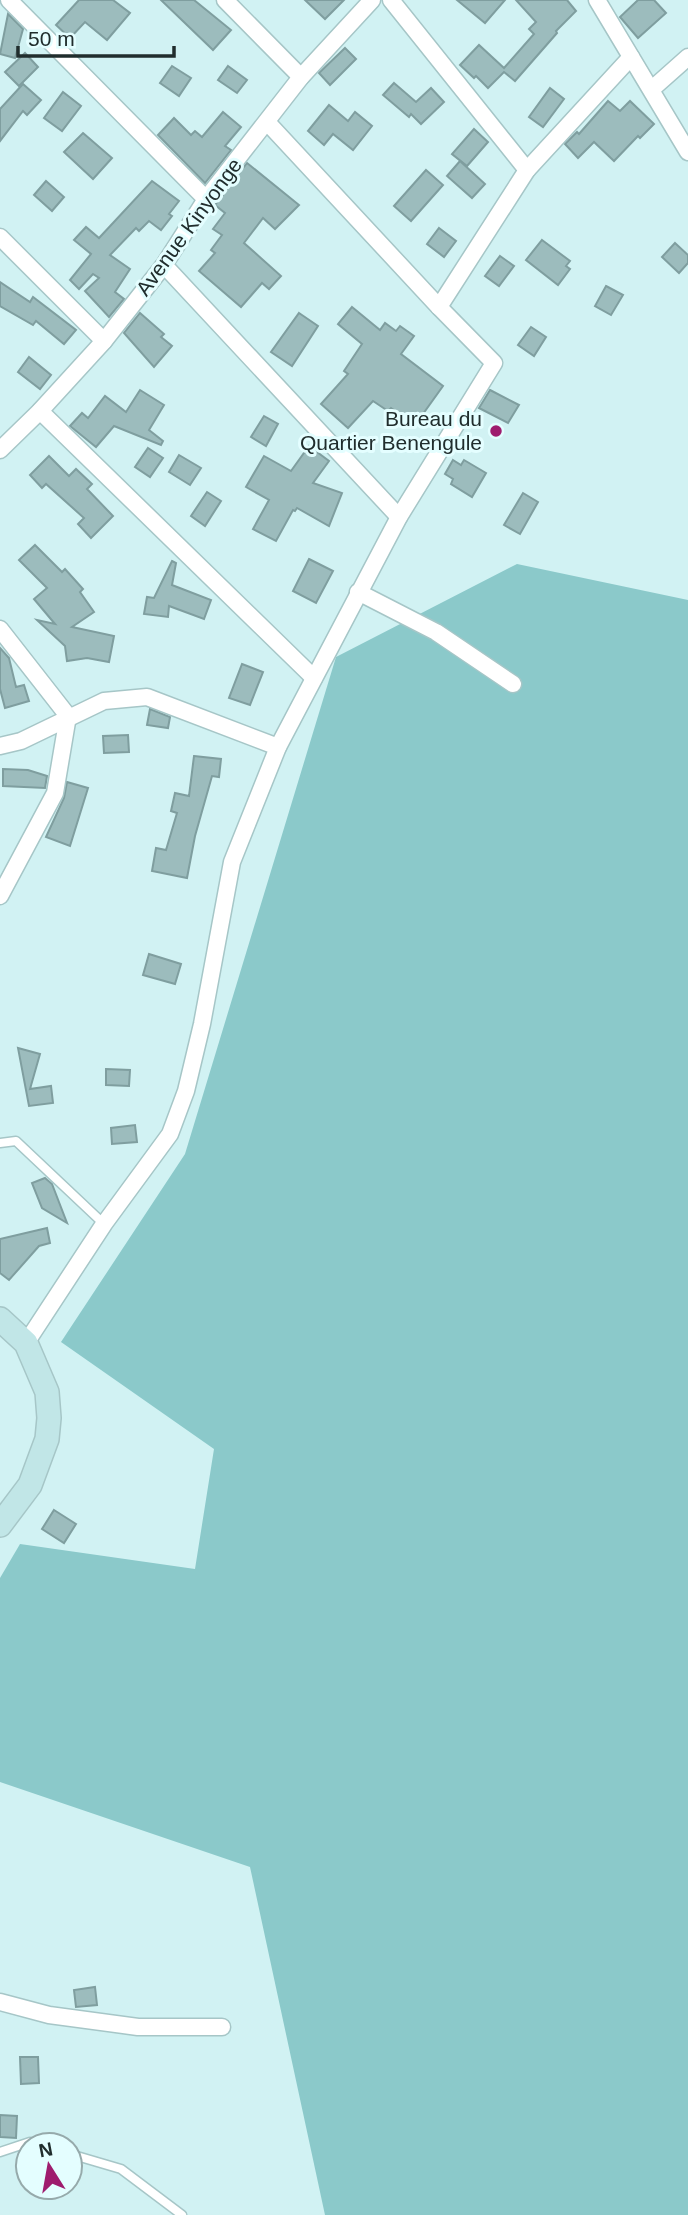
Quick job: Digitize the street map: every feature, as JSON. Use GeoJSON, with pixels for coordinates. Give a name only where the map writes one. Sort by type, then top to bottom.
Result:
{"type":"FeatureCollection","features":[{"type":"Feature","properties":{"kind":"street"},"geometry":{"type":"LineString","coordinates":[[9,0],[206,200]]}},
{"type":"Feature","properties":{"kind":"street"},"geometry":{"type":"LineString","coordinates":[[225,0],[301,77]]}},
{"type":"Feature","properties":{"kind":"street","name":"Avenue Kinyonge"},"geometry":{"type":"LineString","coordinates":[[0,450],[104,341],[164,265],[206,200],[301,77],[372,0]]}},
{"type":"Feature","properties":{"kind":"street"},"geometry":{"type":"LineString","coordinates":[[391,0],[527,170]]}},
{"type":"Feature","properties":{"kind":"street"},"geometry":{"type":"LineString","coordinates":[[597,0],[688,152]]}},
{"type":"Feature","properties":{"kind":"street"},"geometry":{"type":"LineString","coordinates":[[439,307],[527,170],[631,57]]}},
{"type":"Feature","properties":{"kind":"street"},"geometry":{"type":"LineString","coordinates":[[652,89],[688,57]]}},
{"type":"Feature","properties":{"kind":"street"},"geometry":{"type":"LineString","coordinates":[[26,1343],[104,1224],[170,1134],[186,1091],[202,1024],[232,862],[278,747],[399,517],[494,363],[267,122]]}},
{"type":"Feature","properties":{"kind":"street"},"geometry":{"type":"LineString","coordinates":[[0,237],[104,341]]}},
{"type":"Feature","properties":{"kind":"street"},"geometry":{"type":"LineString","coordinates":[[164,265],[399,517]]}},
{"type":"Feature","properties":{"kind":"street"},"geometry":{"type":"LineString","coordinates":[[40,411],[314,678]]}},
{"type":"Feature","properties":{"kind":"street"},"geometry":{"type":"LineString","coordinates":[[358,592],[436,632],[513,684]]}},
{"type":"Feature","properties":{"kind":"street"},"geometry":{"type":"LineString","coordinates":[[0,629],[68,716],[55,793],[0,896]]}},
{"type":"Feature","properties":{"kind":"street"},"geometry":{"type":"LineString","coordinates":[[0,746],[20,741],[104,701],[147,697],[278,747]]}},
{"type":"Feature","properties":{"kind":"street"},"geometry":{"type":"LineString","coordinates":[[0,1319],[26,1343],[47,1392],[47,1439],[30,1485],[0,1525]]}},
{"type":"Feature","properties":{"kind":"street"},"geometry":{"type":"LineString","coordinates":[[0,2001],[49,2015],[138,2027],[222,2027]]}},
{"type":"Feature","properties":{"kind":"lane"},"geometry":{"type":"LineString","coordinates":[[0,1143],[16,1141],[104,1224]]}},
{"type":"Feature","properties":{"kind":"lane"},"geometry":{"type":"LineString","coordinates":[[84,2158],[121,2169],[182,2215]]}},
{"type":"Feature","properties":{"kind":"shaded area"},"geometry":{"type":"Polygon","coordinates":[[[517,564],[688,600],[688,2215],[325,2215],[250,1867],[0,1782],[0,1578],[20,1544],[195,1569],[214,1449],[61,1342],[185,1154],[336,657],[517,564]]]}},
{"type":"Feature","properties":{"kind":"building"},"geometry":{"type":"Polygon","coordinates":[[[79,0],[113,0],[130,13],[107,40],[85,22],[70,38],[56,25],[79,0]]]}},
{"type":"Feature","properties":{"kind":"building"},"geometry":{"type":"Polygon","coordinates":[[[161,0],[194,0],[231,30],[213,50],[161,0]]]}},
{"type":"Feature","properties":{"kind":"building"},"geometry":{"type":"Polygon","coordinates":[[[305,0],[344,0],[325,19],[305,0]]]}},
{"type":"Feature","properties":{"kind":"building"},"geometry":{"type":"Polygon","coordinates":[[[457,0],[505,0],[485,23],[457,0]]]}},
{"type":"Feature","properties":{"kind":"building"},"geometry":{"type":"Polygon","coordinates":[[[516,0],[567,0],[576,11],[515,81],[504,72],[488,88],[460,65],[479,45],[504,68],[534,34],[529,29],[536,22],[516,0]]]}},
{"type":"Feature","properties":{"kind":"building"},"geometry":{"type":"Polygon","coordinates":[[[638,0],[654,0],[666,13],[638,38],[620,17],[638,0]]]}},
{"type":"Feature","properties":{"kind":"building"},"geometry":{"type":"Polygon","coordinates":[[[8,14],[23,29],[15,58],[0,54],[8,14]]]}},
{"type":"Feature","properties":{"kind":"building"},"geometry":{"type":"Polygon","coordinates":[[[345,48],[356,59],[330,85],[319,73],[345,48]]]}},
{"type":"Feature","properties":{"kind":"building"},"geometry":{"type":"Polygon","coordinates":[[[25,53],[38,67],[19,86],[5,72],[25,53]]]}},
{"type":"Feature","properties":{"kind":"building"},"geometry":{"type":"Polygon","coordinates":[[[172,66],[191,78],[179,96],[160,83],[172,66]]]}},
{"type":"Feature","properties":{"kind":"building"},"geometry":{"type":"Polygon","coordinates":[[[228,66],[247,80],[237,93],[218,80],[228,66]]]}},
{"type":"Feature","properties":{"kind":"building"},"geometry":{"type":"Polygon","coordinates":[[[394,83],[416,102],[431,88],[444,102],[421,124],[383,95],[394,83]]]}},
{"type":"Feature","properties":{"kind":"building"},"geometry":{"type":"Polygon","coordinates":[[[23,84],[41,100],[27,115],[23,111],[0,141],[0,109],[23,84]]]}},
{"type":"Feature","properties":{"kind":"building"},"geometry":{"type":"Polygon","coordinates":[[[550,88],[564,99],[543,127],[529,117],[550,88]]]}},
{"type":"Feature","properties":{"kind":"building"},"geometry":{"type":"Polygon","coordinates":[[[63,92],[81,106],[62,131],[44,118],[63,92]]]}},
{"type":"Feature","properties":{"kind":"building"},"geometry":{"type":"Polygon","coordinates":[[[608,101],[620,111],[630,101],[654,124],[614,161],[594,142],[578,158],[565,144],[577,132],[579,134],[608,101]]]}},
{"type":"Feature","properties":{"kind":"building"},"geometry":{"type":"Polygon","coordinates":[[[329,105],[348,121],[355,112],[372,126],[353,150],[333,134],[324,145],[308,131],[329,105]]]}},
{"type":"Feature","properties":{"kind":"building"},"geometry":{"type":"Polygon","coordinates":[[[223,112],[241,127],[225,146],[231,150],[205,183],[158,135],[174,118],[191,135],[195,131],[202,137],[223,112]]]}},
{"type":"Feature","properties":{"kind":"building"},"geometry":{"type":"Polygon","coordinates":[[[474,129],[488,142],[467,166],[452,154],[474,129]]]}},
{"type":"Feature","properties":{"kind":"building"},"geometry":{"type":"Polygon","coordinates":[[[83,133],[112,158],[93,179],[64,152],[83,133]]]}},
{"type":"Feature","properties":{"kind":"building"},"geometry":{"type":"Polygon","coordinates":[[[460,161],[485,184],[472,198],[447,176],[460,161]]]}},
{"type":"Feature","properties":{"kind":"building"},"geometry":{"type":"Polygon","coordinates":[[[247,163],[299,205],[275,229],[263,218],[244,243],[281,276],[269,289],[262,283],[241,307],[199,271],[215,253],[211,250],[222,235],[213,229],[225,213],[215,205],[247,163]]]}},
{"type":"Feature","properties":{"kind":"building"},"geometry":{"type":"Polygon","coordinates":[[[426,170],[443,185],[411,221],[394,206],[426,170]]]}},
{"type":"Feature","properties":{"kind":"building"},"geometry":{"type":"Polygon","coordinates":[[[46,181],[64,197],[52,211],[34,195],[46,181]]]}},
{"type":"Feature","properties":{"kind":"building"},"geometry":{"type":"Polygon","coordinates":[[[152,181],[179,201],[161,230],[149,221],[139,231],[136,228],[110,255],[130,269],[115,292],[124,299],[109,317],[85,291],[99,278],[93,274],[79,289],[70,280],[91,254],[74,240],[86,227],[99,238],[152,181]]]}},
{"type":"Feature","properties":{"kind":"building"},"geometry":{"type":"Polygon","coordinates":[[[439,228],[456,241],[444,257],[427,244],[439,228]]]}},
{"type":"Feature","properties":{"kind":"building"},"geometry":{"type":"Polygon","coordinates":[[[542,240],[570,261],[566,266],[570,269],[558,285],[526,260],[542,240]]]}},
{"type":"Feature","properties":{"kind":"building"},"geometry":{"type":"Polygon","coordinates":[[[675,243],[688,255],[688,263],[679,273],[662,257],[675,243]]]}},
{"type":"Feature","properties":{"kind":"building"},"geometry":{"type":"Polygon","coordinates":[[[500,256],[514,266],[499,286],[485,276],[500,256]]]}},
{"type":"Feature","properties":{"kind":"building"},"geometry":{"type":"Polygon","coordinates":[[[0,282],[30,302],[33,297],[76,330],[64,344],[36,321],[33,325],[0,306],[0,282]]]}},
{"type":"Feature","properties":{"kind":"building"},"geometry":{"type":"Polygon","coordinates":[[[606,286],[623,295],[611,315],[595,306],[606,286]]]}},
{"type":"Feature","properties":{"kind":"building"},"geometry":{"type":"Polygon","coordinates":[[[352,307],[380,330],[385,323],[396,331],[400,326],[414,336],[401,354],[443,386],[415,425],[391,408],[388,411],[373,401],[348,428],[321,404],[348,374],[344,371],[362,344],[338,324],[352,307]]]}},
{"type":"Feature","properties":{"kind":"building"},"geometry":{"type":"Polygon","coordinates":[[[140,313],[164,334],[161,337],[172,346],[154,367],[124,333],[140,313]]]}},
{"type":"Feature","properties":{"kind":"building"},"geometry":{"type":"Polygon","coordinates":[[[299,313],[318,326],[292,366],[271,352],[299,313]]]}},
{"type":"Feature","properties":{"kind":"building"},"geometry":{"type":"Polygon","coordinates":[[[531,327],[546,337],[534,356],[518,345],[531,327]]]}},
{"type":"Feature","properties":{"kind":"building"},"geometry":{"type":"Polygon","coordinates":[[[29,357],[51,375],[40,389],[18,372],[29,357]]]}},
{"type":"Feature","properties":{"kind":"building"},"geometry":{"type":"Polygon","coordinates":[[[140,390],[164,405],[149,430],[163,441],[161,445],[114,426],[96,447],[70,426],[82,413],[88,418],[105,396],[126,412],[140,390]]]}},
{"type":"Feature","properties":{"kind":"building"},"geometry":{"type":"Polygon","coordinates":[[[490,390],[519,405],[508,423],[479,408],[490,390]]]}},
{"type":"Feature","properties":{"kind":"building"},"geometry":{"type":"Polygon","coordinates":[[[264,416],[278,424],[266,446],[251,437],[264,416]]]}},
{"type":"Feature","properties":{"kind":"building"},"geometry":{"type":"Polygon","coordinates":[[[309,446],[329,461],[313,483],[342,493],[329,526],[297,508],[293,510],[276,541],[253,529],[269,500],[246,487],[264,456],[291,471],[309,446]]]}},
{"type":"Feature","properties":{"kind":"building"},"geometry":{"type":"Polygon","coordinates":[[[148,448],[163,458],[150,477],[135,467],[148,448]]]}},
{"type":"Feature","properties":{"kind":"building"},"geometry":{"type":"Polygon","coordinates":[[[179,455],[201,468],[190,485],[169,472],[179,455]]]}},
{"type":"Feature","properties":{"kind":"building"},"geometry":{"type":"Polygon","coordinates":[[[49,456],[69,476],[76,469],[92,484],[87,489],[113,516],[91,538],[78,524],[84,518],[46,484],[42,488],[30,475],[49,456]]]}},
{"type":"Feature","properties":{"kind":"building"},"geometry":{"type":"Polygon","coordinates":[[[453,460],[461,465],[464,460],[486,473],[472,497],[451,484],[453,479],[445,474],[453,460]]]}},
{"type":"Feature","properties":{"kind":"building"},"geometry":{"type":"Polygon","coordinates":[[[207,492],[221,501],[205,526],[191,516],[207,492]]]}},
{"type":"Feature","properties":{"kind":"building"},"geometry":{"type":"Polygon","coordinates":[[[523,493],[538,502],[520,534],[504,525],[523,493]]]}},
{"type":"Feature","properties":{"kind":"building"},"geometry":{"type":"Polygon","coordinates":[[[35,545],[62,572],[65,569],[83,589],[80,592],[94,612],[72,627],[114,636],[109,662],[87,658],[67,661],[65,646],[37,620],[55,624],[34,599],[47,588],[19,560],[35,545]]]}},
{"type":"Feature","properties":{"kind":"building"},"geometry":{"type":"Polygon","coordinates":[[[309,559],[333,571],[316,603],[293,591],[309,559]]]}},
{"type":"Feature","properties":{"kind":"building"},"geometry":{"type":"Polygon","coordinates":[[[172,561],[176,563],[172,585],[211,600],[204,619],[169,606],[168,617],[144,614],[147,597],[154,598],[172,561]]]}},
{"type":"Feature","properties":{"kind":"building"},"geometry":{"type":"Polygon","coordinates":[[[0,648],[9,658],[16,687],[24,685],[29,701],[5,708],[0,689],[0,648]]]}},
{"type":"Feature","properties":{"kind":"building"},"geometry":{"type":"Polygon","coordinates":[[[242,664],[263,672],[250,705],[229,698],[242,664]]]}},
{"type":"Feature","properties":{"kind":"building"},"geometry":{"type":"Polygon","coordinates":[[[150,709],[170,717],[168,728],[147,725],[150,709]]]}},
{"type":"Feature","properties":{"kind":"building"},"geometry":{"type":"Polygon","coordinates":[[[128,735],[129,752],[104,753],[103,736],[128,735]]]}},
{"type":"Feature","properties":{"kind":"building"},"geometry":{"type":"Polygon","coordinates":[[[194,756],[221,759],[219,777],[212,776],[195,836],[187,878],[152,871],[156,848],[166,850],[177,813],[171,811],[175,793],[189,796],[194,756]]]}},
{"type":"Feature","properties":{"kind":"building"},"geometry":{"type":"Polygon","coordinates":[[[3,769],[28,770],[47,776],[45,788],[3,786],[3,769]]]}},
{"type":"Feature","properties":{"kind":"building"},"geometry":{"type":"Polygon","coordinates":[[[67,782],[88,788],[70,846],[46,837],[64,798],[67,782]]]}},
{"type":"Feature","properties":{"kind":"building"},"geometry":{"type":"Polygon","coordinates":[[[149,954],[181,964],[175,984],[143,975],[149,954]]]}},
{"type":"Feature","properties":{"kind":"building"},"geometry":{"type":"Polygon","coordinates":[[[18,1048],[40,1054],[30,1089],[51,1086],[53,1103],[29,1106],[18,1048]]]}},
{"type":"Feature","properties":{"kind":"building"},"geometry":{"type":"Polygon","coordinates":[[[106,1069],[130,1070],[129,1086],[106,1085],[106,1069]]]}},
{"type":"Feature","properties":{"kind":"building"},"geometry":{"type":"Polygon","coordinates":[[[135,1125],[137,1142],[112,1144],[111,1128],[135,1125]]]}},
{"type":"Feature","properties":{"kind":"building"},"geometry":{"type":"Polygon","coordinates":[[[45,1178],[52,1184],[67,1223],[42,1208],[32,1183],[45,1178]]]}},
{"type":"Feature","properties":{"kind":"building"},"geometry":{"type":"Polygon","coordinates":[[[47,1228],[50,1243],[39,1246],[9,1280],[0,1273],[0,1239],[47,1228]]]}},
{"type":"Feature","properties":{"kind":"building"},"geometry":{"type":"Polygon","coordinates":[[[54,1510],[76,1524],[64,1543],[42,1529],[54,1510]]]}},
{"type":"Feature","properties":{"kind":"building"},"geometry":{"type":"Polygon","coordinates":[[[95,1987],[97,2005],[76,2007],[74,1990],[95,1987]]]}},
{"type":"Feature","properties":{"kind":"building"},"geometry":{"type":"Polygon","coordinates":[[[20,2057],[38,2057],[39,2083],[21,2084],[20,2057]]]}},
{"type":"Feature","properties":{"kind":"building"},"geometry":{"type":"Polygon","coordinates":[[[0,2115],[17,2116],[14,2138],[0,2137],[0,2115]]]}},
{"type":"Feature","properties":{"kind":"place","name":"Bureau du Quartier Benengule"},"geometry":{"type":"Point","coordinates":[496,431]}}]}
